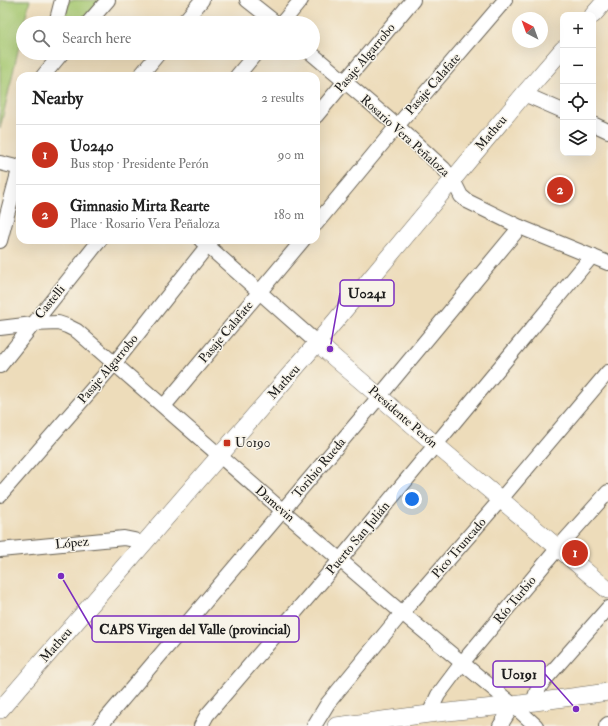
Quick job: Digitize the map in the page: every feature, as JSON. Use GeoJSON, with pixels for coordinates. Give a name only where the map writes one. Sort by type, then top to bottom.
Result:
{"type":"FeatureCollection","features":[{"type":"Feature","properties":{"kind":"street"},"geometry":{"type":"LineString","coordinates":[[58,16],[62,0]]}},
{"type":"Feature","properties":{"kind":"street"},"geometry":{"type":"LineString","coordinates":[[94,16],[108,0]]}},
{"type":"Feature","properties":{"kind":"street"},"geometry":{"type":"LineString","coordinates":[[189,16],[202,0]]}},
{"type":"Feature","properties":{"kind":"street"},"geometry":{"type":"LineString","coordinates":[[248,0],[267,16]]}},
{"type":"Feature","properties":{"kind":"street"},"geometry":{"type":"LineString","coordinates":[[288,16],[301,0]]}},
{"type":"Feature","properties":{"kind":"street","name":"Pasaje Algarrobo"},"geometry":{"type":"LineString","coordinates":[[320,111],[414,0]]}},
{"type":"Feature","properties":{"kind":"street","name":"Pasaje Calafate"},"geometry":{"type":"LineString","coordinates":[[320,219],[505,0]]}},
{"type":"Feature","properties":{"kind":"street"},"geometry":{"type":"LineString","coordinates":[[596,12],[606,0]]}},
{"type":"Feature","properties":{"kind":"street","name":"Matheu"},"geometry":{"type":"LineString","coordinates":[[0,710],[317,343],[560,52]]}},
{"type":"Feature","properties":{"kind":"street"},"geometry":{"type":"LineString","coordinates":[[44,72],[46,60]]}},
{"type":"Feature","properties":{"kind":"street"},"geometry":{"type":"LineString","coordinates":[[46,72],[56,60]]}},
{"type":"Feature","properties":{"kind":"street"},"geometry":{"type":"LineString","coordinates":[[143,72],[153,60]]}},
{"type":"Feature","properties":{"kind":"street"},"geometry":{"type":"LineString","coordinates":[[240,72],[250,60]]}},
{"type":"Feature","properties":{"kind":"street","name":"Rosario Vera Peñaloza"},"geometry":{"type":"LineString","coordinates":[[320,60],[398,126],[444,169],[453,180],[461,196],[467,201],[520,227],[608,263]]}},
{"type":"Feature","properties":{"kind":"street"},"geometry":{"type":"LineString","coordinates":[[524,94],[560,110]]}},
{"type":"Feature","properties":{"kind":"street"},"geometry":{"type":"LineString","coordinates":[[596,125],[608,131]]}},
{"type":"Feature","properties":{"kind":"street"},"geometry":{"type":"LineString","coordinates":[[0,163],[16,166]]}},
{"type":"Feature","properties":{"kind":"street"},"geometry":{"type":"LineString","coordinates":[[0,241],[16,182]]}},
{"type":"Feature","properties":{"kind":"street","name":"Toribio Rueda"},"geometry":{"type":"LineString","coordinates":[[100,726],[520,227]]}},
{"type":"Feature","properties":{"kind":"street","name":"Castelli"},"geometry":{"type":"LineString","coordinates":[[0,366],[97,244]]}},
{"type":"Feature","properties":{"kind":"street","name":"Pasaje Algarrobo"},"geometry":{"type":"LineString","coordinates":[[0,495],[114,364],[205,244]]}},
{"type":"Feature","properties":{"kind":"street","name":"Presidente Perón"},"geometry":{"type":"LineString","coordinates":[[209,244],[317,343],[608,590]]}},
{"type":"Feature","properties":{"kind":"street","name":"Pasaje Calafate"},"geometry":{"type":"LineString","coordinates":[[164,406],[300,244]]}},
{"type":"Feature","properties":{"kind":"street","name":"Puerto San Julián"},"geometry":{"type":"LineString","coordinates":[[201,726],[207,715],[340,560],[592,256]]}},
{"type":"Feature","properties":{"kind":"street","name":"Damevin"},"geometry":{"type":"LineString","coordinates":[[0,328],[58,323],[77,331],[282,511],[536,726]]}},
{"type":"Feature","properties":{"kind":"street","name":"Pico Truncado"},"geometry":{"type":"LineString","coordinates":[[314,726],[328,703],[402,613],[607,377]]}},
{"type":"Feature","properties":{"kind":"street","name":"Río Turbio"},"geometry":{"type":"LineString","coordinates":[[429,714],[438,695],[462,663],[558,548],[608,492]]}},
{"type":"Feature","properties":{"kind":"street","name":"López"},"geometry":{"type":"LineString","coordinates":[[0,550],[124,538],[143,544]]}},
{"type":"Feature","properties":{"kind":"street"},"geometry":{"type":"LineString","coordinates":[[533,702],[537,691],[543,682],[608,608]]}},
{"type":"Feature","properties":{"kind":"street"},"geometry":{"type":"LineString","coordinates":[[336,726],[608,692]]}},
{"type":"Feature","properties":{"kind":"street"},"geometry":{"type":"LineString","coordinates":[[500,726],[513,705]]}},
{"type":"Feature","properties":{"kind":"green space"},"geometry":{"type":"Polygon","coordinates":[[[0,0],[30,0],[26,16],[16,16],[16,59],[0,129],[0,0]]]}},
{"type":"Feature","properties":{"kind":"green space"},"geometry":{"type":"Polygon","coordinates":[[[69,0],[101,0],[88,16],[65,16],[69,0]]]}},
{"type":"Feature","properties":{"kind":"place","name":"Gimnasio Mirta Rearte"},"geometry":{"type":"Point","coordinates":[560,190]}},
{"type":"Feature","properties":{"kind":"place","name":"U0241"},"geometry":{"type":"Point","coordinates":[330,349]}},
{"type":"Feature","properties":{"kind":"place","name":"U0190"},"geometry":{"type":"Point","coordinates":[227,443]}},
{"type":"Feature","properties":{"kind":"place","name":"U0240"},"geometry":{"type":"Point","coordinates":[575,553]}},
{"type":"Feature","properties":{"kind":"place","name":"CAPS Virgen del Valle (provincial)"},"geometry":{"type":"Point","coordinates":[61,576]}},
{"type":"Feature","properties":{"kind":"place","name":"U0191"},"geometry":{"type":"Point","coordinates":[576,709]}}]}
